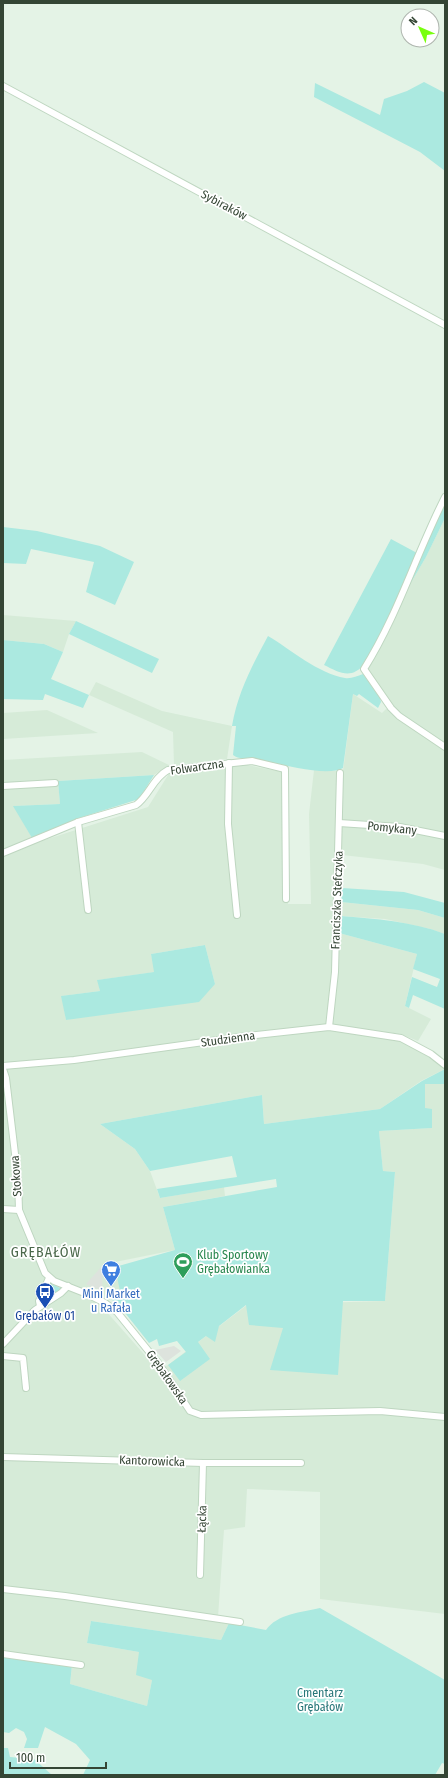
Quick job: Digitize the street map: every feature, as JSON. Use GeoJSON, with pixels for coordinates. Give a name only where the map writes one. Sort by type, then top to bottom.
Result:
{"type":"FeatureCollection","features":[{"type":"Feature","properties":{"kind":"street","name":"Sybiraków"},"geometry":{"type":"LineString","coordinates":[[3,86],[445,325]]}},
{"type":"Feature","properties":{"kind":"street"},"geometry":{"type":"LineString","coordinates":[[445,497],[435,517],[401,600],[364,669],[384,700],[395,712],[445,747]]}},
{"type":"Feature","properties":{"kind":"street","name":"Folwarczna"},"geometry":{"type":"LineString","coordinates":[[3,853],[78,822],[136,805],[143,799],[159,776],[168,770],[257,761],[285,769],[286,899]]}},
{"type":"Feature","properties":{"kind":"street"},"geometry":{"type":"LineString","coordinates":[[229,763],[228,824],[237,915]]}},
{"type":"Feature","properties":{"kind":"street","name":"Franciszka Stefczyka"},"geometry":{"type":"LineString","coordinates":[[329,1027],[335,972],[340,773]]}},
{"type":"Feature","properties":{"kind":"street"},"geometry":{"type":"LineString","coordinates":[[3,786],[55,783]]}},
{"type":"Feature","properties":{"kind":"street"},"geometry":{"type":"LineString","coordinates":[[78,822],[88,910]]}},
{"type":"Feature","properties":{"kind":"street","name":"Pomykany"},"geometry":{"type":"LineString","coordinates":[[339,823],[400,827],[445,836]]}},
{"type":"Feature","properties":{"kind":"street","name":"Studzienna"},"geometry":{"type":"LineString","coordinates":[[3,1067],[74,1060],[247,1036],[329,1027],[401,1038],[431,1054],[445,1065]]}},
{"type":"Feature","properties":{"kind":"street","name":"Stokowa"},"geometry":{"type":"LineString","coordinates":[[3,1067],[6,1078],[18,1179],[18,1210],[44,1270],[49,1278]]}},
{"type":"Feature","properties":{"kind":"street"},"geometry":{"type":"LineString","coordinates":[[3,1209],[18,1210]]}},
{"type":"Feature","properties":{"kind":"street"},"geometry":{"type":"LineString","coordinates":[[40,1306],[40,1301],[49,1278]]}},
{"type":"Feature","properties":{"kind":"street","name":"Grębałowska"},"geometry":{"type":"LineString","coordinates":[[49,1278],[105,1303],[117,1312],[159,1364],[190,1411],[201,1415],[380,1411],[445,1417]]}},
{"type":"Feature","properties":{"kind":"street"},"geometry":{"type":"LineString","coordinates":[[3,1344],[40,1306],[61,1293],[68,1286]]}},
{"type":"Feature","properties":{"kind":"street"},"geometry":{"type":"LineString","coordinates":[[3,1356],[23,1358],[26,1388]]}},
{"type":"Feature","properties":{"kind":"street","name":"Kantorowicka"},"geometry":{"type":"LineString","coordinates":[[3,1457],[203,1463],[301,1463]]}},
{"type":"Feature","properties":{"kind":"street","name":"Łącka"},"geometry":{"type":"LineString","coordinates":[[200,1575],[203,1463]]}},
{"type":"Feature","properties":{"kind":"street"},"geometry":{"type":"LineString","coordinates":[[3,1589],[65,1596],[240,1622]]}},
{"type":"Feature","properties":{"kind":"street"},"geometry":{"type":"LineString","coordinates":[[3,1654],[81,1664]]}},
{"type":"Feature","properties":{"kind":"shaded area"},"geometry":{"type":"Polygon","coordinates":[[[445,518],[445,745],[395,709],[367,671],[406,591],[426,557],[445,518]]]}},
{"type":"Feature","properties":{"kind":"shaded area"},"geometry":{"type":"Polygon","coordinates":[[[3,615],[76,621],[69,634],[63,652],[44,644],[3,640],[3,615]]]}},
{"type":"Feature","properties":{"kind":"shaded area"},"geometry":{"type":"Polygon","coordinates":[[[96,682],[162,711],[232,726],[227,759],[174,765],[173,732],[89,695],[96,682]]]}},
{"type":"Feature","properties":{"kind":"shaded area"},"geometry":{"type":"Polygon","coordinates":[[[353,694],[382,713],[386,709],[389,709],[445,749],[445,870],[423,864],[342,855],[341,902],[418,910],[445,918],[445,934],[430,929],[385,919],[340,916],[339,933],[417,954],[405,1006],[431,1019],[418,1041],[401,1034],[334,1025],[332,1023],[330,1030],[409,1043],[430,1056],[445,1069],[421,1081],[380,1109],[264,1124],[262,1095],[100,1124],[135,1149],[150,1171],[160,1198],[224,1187],[225,1196],[163,1207],[175,1250],[115,1262],[121,1291],[110,1298],[105,1310],[158,1370],[168,1365],[247,1305],[385,1301],[395,1172],[383,1171],[379,1131],[432,1128],[425,1108],[425,1084],[445,1084],[445,1614],[320,1599],[320,1492],[247,1489],[245,1527],[224,1530],[218,1617],[229,1623],[221,1640],[91,1621],[87,1643],[139,1652],[152,1680],[147,1706],[70,1684],[72,1665],[3,1656],[3,760],[142,752],[171,766],[154,775],[58,781],[60,804],[14,806],[35,843],[148,807],[170,772],[236,763],[283,772],[288,904],[311,904],[309,814],[314,770],[338,771],[340,794],[353,694]],[[205,945],[151,954],[155,972],[98,980],[100,991],[62,996],[66,1020],[215,984],[205,945]]]}},
{"type":"Feature","properties":{"kind":"shaded area"},"geometry":{"type":"Polygon","coordinates":[[[47,710],[98,733],[3,739],[3,713],[47,710]]]}},
{"type":"Feature","properties":{"kind":"shaded area"},"geometry":{"type":"Polygon","coordinates":[[[103,1265],[102,1291],[86,1284],[103,1265]]]}},
{"type":"Feature","properties":{"kind":"shaded area"},"geometry":{"type":"Polygon","coordinates":[[[174,1346],[181,1351],[166,1362],[155,1350],[174,1346]]]}},
{"type":"Feature","properties":{"kind":"green space"},"geometry":{"type":"Polygon","coordinates":[[[424,82],[445,93],[445,171],[420,152],[314,97],[315,83],[380,115],[384,99],[407,91],[424,82]]]}},
{"type":"Feature","properties":{"kind":"green space"},"geometry":{"type":"Polygon","coordinates":[[[445,502],[445,518],[426,557],[406,591],[445,502]]]}},
{"type":"Feature","properties":{"kind":"green space"},"geometry":{"type":"Polygon","coordinates":[[[3,527],[37,531],[100,546],[134,562],[115,605],[86,592],[94,562],[31,549],[26,564],[3,563],[3,527]]]}},
{"type":"Feature","properties":{"kind":"green space"},"geometry":{"type":"Polygon","coordinates":[[[391,539],[417,553],[395,609],[365,663],[355,672],[341,672],[324,665],[391,539]]]}},
{"type":"Feature","properties":{"kind":"green space"},"geometry":{"type":"Polygon","coordinates":[[[76,621],[159,659],[152,673],[69,634],[76,621]]]}},
{"type":"Feature","properties":{"kind":"green space"},"geometry":{"type":"Polygon","coordinates":[[[268,636],[325,672],[335,676],[347,678],[363,674],[380,698],[381,702],[378,708],[359,694],[357,696],[353,694],[343,768],[335,771],[313,770],[251,758],[240,758],[233,755],[236,726],[232,726],[238,702],[251,669],[268,636]]]}},
{"type":"Feature","properties":{"kind":"green space"},"geometry":{"type":"Polygon","coordinates":[[[3,640],[44,644],[63,652],[51,679],[89,695],[83,708],[45,694],[43,700],[3,699],[3,640]]]}},
{"type":"Feature","properties":{"kind":"green space"},"geometry":{"type":"Polygon","coordinates":[[[154,775],[139,799],[76,819],[32,838],[13,806],[60,804],[58,781],[154,775]]]}},
{"type":"Feature","properties":{"kind":"green space"},"geometry":{"type":"Polygon","coordinates":[[[342,888],[404,892],[445,903],[445,918],[418,910],[341,902],[342,888]]]}},
{"type":"Feature","properties":{"kind":"green space"},"geometry":{"type":"Polygon","coordinates":[[[340,916],[406,923],[445,934],[445,1009],[413,995],[409,1008],[405,1006],[412,977],[437,987],[440,979],[413,969],[417,954],[339,933],[340,916]]]}},
{"type":"Feature","properties":{"kind":"green space"},"geometry":{"type":"Polygon","coordinates":[[[205,945],[215,984],[199,1002],[66,1020],[61,996],[100,991],[97,980],[154,972],[151,954],[205,945]]]}},
{"type":"Feature","properties":{"kind":"green space"},"geometry":{"type":"Polygon","coordinates":[[[445,1069],[445,1084],[425,1084],[425,1108],[432,1109],[432,1128],[379,1131],[383,1171],[395,1172],[385,1301],[343,1301],[338,1375],[270,1370],[283,1328],[249,1325],[246,1305],[219,1326],[215,1342],[206,1336],[198,1342],[210,1359],[180,1381],[168,1365],[186,1352],[177,1341],[159,1346],[157,1339],[149,1343],[122,1309],[110,1298],[120,1291],[115,1267],[175,1250],[163,1207],[277,1187],[276,1179],[160,1198],[157,1189],[237,1177],[232,1156],[150,1171],[135,1149],[100,1124],[262,1095],[264,1124],[380,1109],[422,1081],[445,1069]]]}},
{"type":"Feature","properties":{"kind":"green space"},"geometry":{"type":"Polygon","coordinates":[[[49,1283],[62,1289],[44,1300],[43,1298],[49,1283]]]}},
{"type":"Feature","properties":{"kind":"green space","name":"Cmentarz Grębałów"},"geometry":{"type":"Polygon","coordinates":[[[320,1608],[445,1680],[445,1764],[442,1763],[435,1775],[83,1775],[90,1760],[76,1744],[45,1727],[38,1748],[24,1748],[27,1739],[24,1732],[16,1728],[9,1733],[3,1732],[3,1656],[72,1665],[70,1684],[147,1706],[152,1680],[136,1675],[139,1652],[87,1643],[91,1621],[221,1640],[229,1623],[266,1630],[277,1620],[290,1614],[320,1608]]]}},
{"type":"Feature","properties":{"kind":"green space"},"geometry":{"type":"Polygon","coordinates":[[[3,1748],[8,1748],[10,1757],[34,1759],[52,1775],[3,1775],[3,1748]]]}},
{"type":"Feature","properties":{"kind":"place","name":"Klub Sportowy Grębałowianka"},"geometry":{"type":"Point","coordinates":[183,1279]}},
{"type":"Feature","properties":{"kind":"place","name":"Mini Market u Rafała"},"geometry":{"type":"Point","coordinates":[111,1287]}},
{"type":"Feature","properties":{"kind":"place","name":"Grębałów 01"},"geometry":{"type":"Point","coordinates":[45,1309]}},
{"type":"Feature","properties":{"kind":"district","name":"GRĘBAŁÓW"},"geometry":{"type":"Point","coordinates":[46,1252]}}]}
